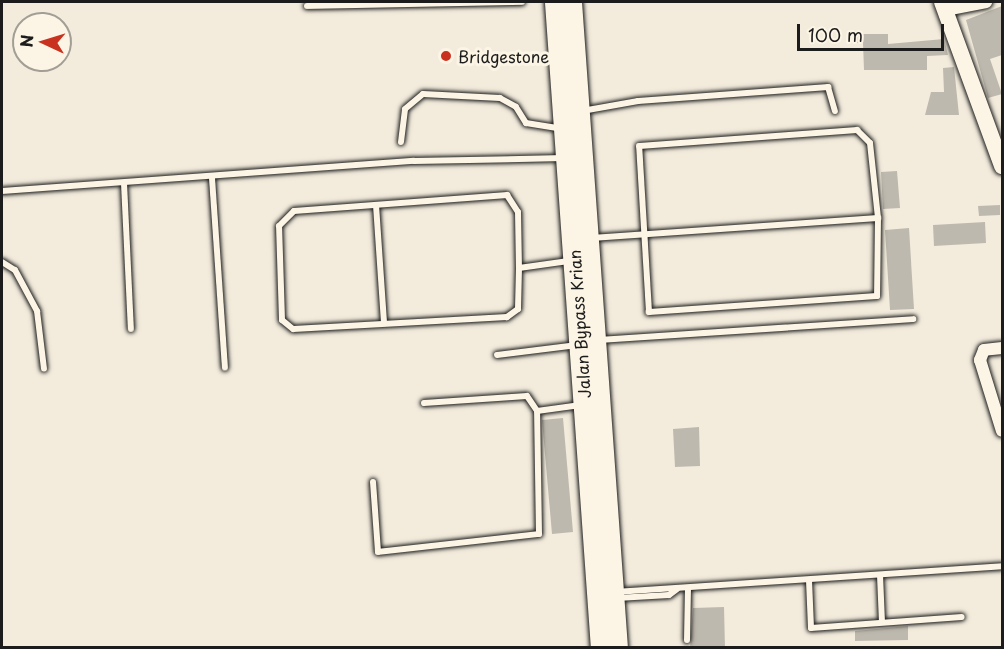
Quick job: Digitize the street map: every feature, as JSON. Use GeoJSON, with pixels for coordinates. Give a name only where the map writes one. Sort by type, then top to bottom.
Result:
{"type":"FeatureCollection","features":[{"type":"Feature","properties":{"kind":"highway","name":"Jalan Bypass Krian"},"geometry":{"type":"LineString","coordinates":[[555,2],[566,128],[573,260],[588,342],[606,596],[602,648]]}},
{"type":"Feature","properties":{"kind":"highway","name":"Jalan Bypass Krian"},"geometry":{"type":"LineString","coordinates":[[571,2],[587,238],[588,342],[585,404],[606,596],[617,648]]}},
{"type":"Feature","properties":{"kind":"street"},"geometry":{"type":"LineString","coordinates":[[986,2],[944,6],[1002,166]]}},
{"type":"Feature","properties":{"kind":"street"},"geometry":{"type":"LineString","coordinates":[[1002,348],[984,350],[980,360],[1002,431]]}},
{"type":"Feature","properties":{"kind":"lane"},"geometry":{"type":"LineString","coordinates":[[307,6],[522,2]]}},
{"type":"Feature","properties":{"kind":"lane"},"geometry":{"type":"LineString","coordinates":[[580,111],[638,101],[828,87],[835,111]]}},
{"type":"Feature","properties":{"kind":"lane"},"geometry":{"type":"LineString","coordinates":[[402,142],[405,109],[423,94],[500,98],[516,107],[526,123],[566,128]]}},
{"type":"Feature","properties":{"kind":"lane"},"geometry":{"type":"LineString","coordinates":[[857,130],[870,144],[878,218],[880,288],[876,297],[672,313],[647,309],[640,145],[857,130]]}},
{"type":"Feature","properties":{"kind":"lane"},"geometry":{"type":"LineString","coordinates":[[2,191],[212,178],[414,161],[567,158]]}},
{"type":"Feature","properties":{"kind":"lane"},"geometry":{"type":"LineString","coordinates":[[212,178],[225,368]]}},
{"type":"Feature","properties":{"kind":"lane"},"geometry":{"type":"LineString","coordinates":[[124,183],[131,329]]}},
{"type":"Feature","properties":{"kind":"lane"},"geometry":{"type":"LineString","coordinates":[[512,198],[518,212],[519,268],[518,309],[507,317],[299,330],[282,320],[279,226],[284,216],[376,205],[512,198]]}},
{"type":"Feature","properties":{"kind":"lane"},"geometry":{"type":"LineString","coordinates":[[376,205],[384,323]]}},
{"type":"Feature","properties":{"kind":"lane"},"geometry":{"type":"LineString","coordinates":[[587,238],[645,232],[878,218]]}},
{"type":"Feature","properties":{"kind":"lane"},"geometry":{"type":"LineString","coordinates":[[519,268],[573,260]]}},
{"type":"Feature","properties":{"kind":"lane"},"geometry":{"type":"LineString","coordinates":[[2,262],[15,270],[37,311],[44,369]]}},
{"type":"Feature","properties":{"kind":"lane"},"geometry":{"type":"LineString","coordinates":[[497,355],[588,342],[913,319]]}},
{"type":"Feature","properties":{"kind":"lane"},"geometry":{"type":"LineString","coordinates":[[373,482],[378,552],[538,534],[537,411],[527,396],[424,403]]}},
{"type":"Feature","properties":{"kind":"lane"},"geometry":{"type":"LineString","coordinates":[[537,411],[585,404]]}},
{"type":"Feature","properties":{"kind":"lane"},"geometry":{"type":"LineString","coordinates":[[606,596],[1002,566]]}},
{"type":"Feature","properties":{"kind":"lane"},"geometry":{"type":"LineString","coordinates":[[880,575],[882,622]]}},
{"type":"Feature","properties":{"kind":"lane"},"geometry":{"type":"LineString","coordinates":[[809,580],[811,627],[962,617]]}},
{"type":"Feature","properties":{"kind":"lane"},"geometry":{"type":"LineString","coordinates":[[687,640],[688,588]]}},
{"type":"Feature","properties":{"kind":"building"},"geometry":{"type":"Polygon","coordinates":[[[1002,6],[1002,55],[990,59],[1002,94],[988,98],[966,20],[1002,6]]]}},
{"type":"Feature","properties":{"kind":"building"},"geometry":{"type":"Polygon","coordinates":[[[857,34],[888,34],[888,44],[944,39],[948,55],[927,56],[927,70],[864,70],[863,43],[857,43],[857,34]]]}},
{"type":"Feature","properties":{"kind":"building"},"geometry":{"type":"Polygon","coordinates":[[[954,67],[959,115],[925,115],[931,92],[944,92],[943,68],[954,67]]]}},
{"type":"Feature","properties":{"kind":"building"},"geometry":{"type":"Polygon","coordinates":[[[897,171],[900,208],[883,209],[881,172],[897,171]]]}},
{"type":"Feature","properties":{"kind":"building"},"geometry":{"type":"Polygon","coordinates":[[[1000,205],[1000,215],[979,216],[978,206],[1000,205]]]}},
{"type":"Feature","properties":{"kind":"building"},"geometry":{"type":"Polygon","coordinates":[[[985,222],[986,243],[934,246],[933,225],[985,222]]]}},
{"type":"Feature","properties":{"kind":"building"},"geometry":{"type":"Polygon","coordinates":[[[909,228],[914,309],[890,310],[885,230],[909,228]]]}},
{"type":"Feature","properties":{"kind":"building"},"geometry":{"type":"Polygon","coordinates":[[[563,418],[573,532],[552,534],[542,420],[563,418]]]}},
{"type":"Feature","properties":{"kind":"building"},"geometry":{"type":"Polygon","coordinates":[[[699,427],[700,466],[675,467],[673,429],[699,427]]]}},
{"type":"Feature","properties":{"kind":"building"},"geometry":{"type":"Polygon","coordinates":[[[724,607],[725,648],[690,648],[693,608],[724,607]]]}},
{"type":"Feature","properties":{"kind":"building"},"geometry":{"type":"Polygon","coordinates":[[[908,626],[908,640],[855,641],[855,631],[908,626]]]}},
{"type":"Feature","properties":{"kind":"place","name":"Bridgestone"},"geometry":{"type":"Point","coordinates":[446,56]}}]}
